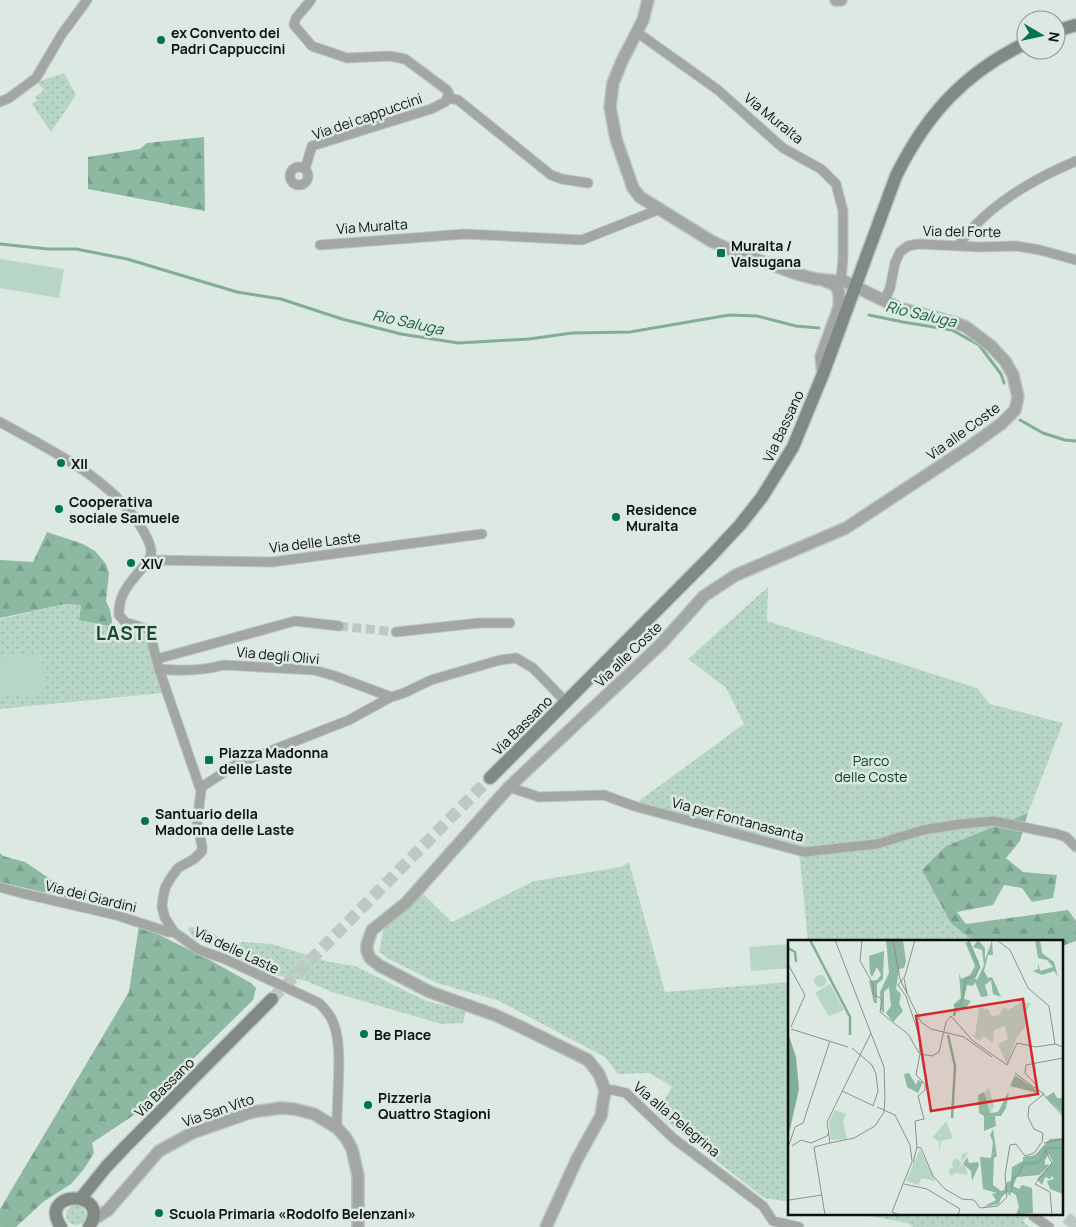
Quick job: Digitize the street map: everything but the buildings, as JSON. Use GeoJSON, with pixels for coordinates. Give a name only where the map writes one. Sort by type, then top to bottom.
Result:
{"type":"FeatureCollection","features":[{"type":"Feature","properties":{"kind":"main road","name":"Via Bassano"},"geometry":{"type":"LineString","coordinates":[[490,778],[712,555],[740,525],[756,504],[781,468],[792,447],[823,374],[896,176],[909,150],[922,129],[939,108],[983,67],[1016,49]]}},
{"type":"Feature","properties":{"kind":"main road","name":"Via Bassano"},"geometry":{"type":"LineString","coordinates":[[55,1225],[58,1209],[64,1201],[70,1198],[81,1198],[119,1154],[272,999]]}},
{"type":"Feature","properties":{"kind":"main road"},"geometry":{"type":"LineString","coordinates":[[81,1198],[90,1205],[93,1212],[91,1223]]}},
{"type":"Feature","properties":{"kind":"street"},"geometry":{"type":"LineString","coordinates":[[0,102],[9,98],[36,78],[62,34],[88,0]]}},
{"type":"Feature","properties":{"kind":"street","name":"Via dei cappuccini"},"geometry":{"type":"LineString","coordinates":[[305,169],[312,146],[431,109],[446,102],[449,94],[447,90],[405,59],[390,56],[347,58],[312,46],[294,25],[296,18],[311,0]]}},
{"type":"Feature","properties":{"kind":"street"},"geometry":{"type":"LineString","coordinates":[[648,0],[644,20],[622,61],[613,83],[610,107],[616,139],[633,188],[640,197],[711,241],[788,271],[833,284],[838,289],[840,299],[839,307],[821,357],[823,374]]}},
{"type":"Feature","properties":{"kind":"street"},"geometry":{"type":"LineString","coordinates":[[836,0],[841,0]]}},
{"type":"Feature","properties":{"kind":"street","name":"Via Muralta"},"geometry":{"type":"LineString","coordinates":[[638,33],[718,90],[783,148],[821,169],[836,184],[843,211],[841,281]]}},
{"type":"Feature","properties":{"kind":"street","name":"Via dei cappuccini"},"geometry":{"type":"LineString","coordinates":[[448,98],[458,100],[551,175],[562,179],[588,183]]}},
{"type":"Feature","properties":{"kind":"street"},"geometry":{"type":"LineString","coordinates":[[958,246],[969,230],[993,208],[1031,183],[1076,161]]}},
{"type":"Feature","properties":{"kind":"street","name":"Via Muralta"},"geometry":{"type":"LineString","coordinates":[[320,245],[465,234],[582,240],[660,209]]}},
{"type":"Feature","properties":{"kind":"street","name":"Via del Forte"},"geometry":{"type":"LineString","coordinates":[[884,301],[890,288],[895,263],[900,252],[908,246],[918,244],[1016,246],[1040,250],[1076,260]]}},
{"type":"Feature","properties":{"kind":"street"},"geometry":{"type":"LineString","coordinates":[[816,279],[841,281],[856,286]]}},
{"type":"Feature","properties":{"kind":"street","name":"Via alle Coste"},"geometry":{"type":"LineString","coordinates":[[605,1090],[599,1074],[588,1060],[495,1015],[430,992],[380,966],[370,958],[367,944],[372,930],[406,903],[509,787],[662,644],[704,596],[736,575],[846,528],[969,447],[1009,418],[1015,410],[1017,387],[1013,375],[1005,361],[979,335],[956,323],[906,310],[856,286]]}},
{"type":"Feature","properties":{"kind":"street"},"geometry":{"type":"LineString","coordinates":[[0,422],[75,465],[109,490],[128,507],[142,528],[150,545],[152,552],[150,560]]}},
{"type":"Feature","properties":{"kind":"street","name":"Via delle Laste"},"geometry":{"type":"LineString","coordinates":[[337,1128],[338,1042],[333,1021],[319,1002],[225,959],[199,950],[174,932],[165,918],[162,907],[163,898],[170,879],[178,868],[194,859],[202,851],[197,822],[202,797],[149,630],[125,622],[119,616],[118,605],[124,592],[150,560],[272,562],[482,534]]}},
{"type":"Feature","properties":{"kind":"street"},"geometry":{"type":"LineString","coordinates":[[157,659],[295,621],[339,626]]}},
{"type":"Feature","properties":{"kind":"street"},"geometry":{"type":"LineString","coordinates":[[396,632],[510,623]]}},
{"type":"Feature","properties":{"kind":"street"},"geometry":{"type":"LineString","coordinates":[[200,788],[237,764],[349,720],[391,697],[431,680],[500,660],[516,658],[533,668],[566,702]]}},
{"type":"Feature","properties":{"kind":"street","name":"Via degli Olivi"},"geometry":{"type":"LineString","coordinates":[[160,669],[178,671],[215,668],[223,665],[314,670],[336,676],[391,697]]}},
{"type":"Feature","properties":{"kind":"street","name":"Via per Fontanasanta"},"geometry":{"type":"LineString","coordinates":[[509,787],[539,797],[576,794],[604,795],[634,806],[804,852],[877,844],[923,830],[994,821],[1057,834],[1066,837],[1076,847]]}},
{"type":"Feature","properties":{"kind":"street","name":"Via dei Giardini"},"geometry":{"type":"LineString","coordinates":[[0,887],[116,915],[168,932],[174,932]]}},
{"type":"Feature","properties":{"kind":"street"},"geometry":{"type":"LineString","coordinates":[[546,1227],[577,1159],[601,1116],[605,1090]]}},
{"type":"Feature","properties":{"kind":"street","name":"Via alla Pelegrina"},"geometry":{"type":"LineString","coordinates":[[605,1090],[626,1093],[673,1138],[763,1206],[773,1221],[799,1227]]}},
{"type":"Feature","properties":{"kind":"street","name":"Via San Vito"},"geometry":{"type":"LineString","coordinates":[[91,1223],[108,1210],[159,1151],[192,1133],[252,1112],[281,1108],[314,1114],[337,1128],[346,1138],[355,1160],[358,1176],[358,1227]]}},
{"type":"Feature","properties":{"kind":"street"},"geometry":{"type":"LineString","coordinates":[[1033,1216],[1049,1227]]}},
{"type":"Feature","properties":{"kind":"green space"},"geometry":{"type":"Polygon","coordinates":[[[64,73],[76,95],[51,132],[32,104],[37,100],[35,97],[43,89],[37,82],[64,73]]]}},
{"type":"Feature","properties":{"kind":"green space"},"geometry":{"type":"Polygon","coordinates":[[[204,137],[205,211],[88,189],[88,157],[140,149],[147,143],[204,137]]]}},
{"type":"Feature","properties":{"kind":"green space"},"geometry":{"type":"Polygon","coordinates":[[[0,259],[64,269],[59,298],[0,288],[0,259]]]}},
{"type":"Feature","properties":{"kind":"green space"},"geometry":{"type":"Polygon","coordinates":[[[47,532],[83,544],[95,551],[106,564],[109,573],[106,601],[110,610],[113,627],[79,620],[81,605],[65,604],[0,618],[0,560],[33,562],[47,532]]]}},
{"type":"Feature","properties":{"kind":"green space","name":"Parco delle Coste"},"geometry":{"type":"Polygon","coordinates":[[[768,587],[767,621],[977,688],[990,704],[1063,723],[1028,813],[946,846],[951,923],[972,940],[808,940],[800,860],[793,843],[641,805],[640,800],[744,724],[726,688],[688,659],[768,587]]]}},
{"type":"Feature","properties":{"kind":"green space"},"geometry":{"type":"Polygon","coordinates":[[[65,604],[81,605],[79,620],[142,634],[148,639],[162,693],[0,709],[0,619],[65,604]]]}},
{"type":"Feature","properties":{"kind":"green space"},"geometry":{"type":"Polygon","coordinates":[[[41,653],[46,692],[0,698],[0,658],[41,653]]]}},
{"type":"Feature","properties":{"kind":"green space"},"geometry":{"type":"Polygon","coordinates":[[[1028,813],[1020,841],[1006,858],[1023,872],[1057,875],[1053,898],[1032,902],[1022,888],[1004,885],[993,905],[957,912],[966,924],[1068,910],[1076,921],[1076,941],[1064,945],[1064,940],[972,940],[951,923],[922,870],[946,846],[1028,813]]]}},
{"type":"Feature","properties":{"kind":"green space"},"geometry":{"type":"Polygon","coordinates":[[[0,853],[3,856],[25,862],[84,902],[0,882],[0,853]]]}},
{"type":"Feature","properties":{"kind":"green space"},"geometry":{"type":"Polygon","coordinates":[[[629,862],[665,992],[788,982],[788,1202],[764,1198],[656,1113],[672,1087],[650,1073],[618,1074],[605,1057],[497,1000],[437,983],[379,952],[384,927],[423,894],[452,922],[534,881],[621,867],[629,862]]]}},
{"type":"Feature","properties":{"kind":"green space"},"geometry":{"type":"Polygon","coordinates":[[[139,925],[208,959],[251,983],[256,988],[253,1000],[140,1111],[92,1143],[94,1153],[84,1169],[71,1184],[43,1202],[16,1227],[0,1227],[0,1209],[129,992],[139,925]]]}},
{"type":"Feature","properties":{"kind":"green space"},"geometry":{"type":"Polygon","coordinates":[[[190,927],[209,931],[230,944],[244,942],[272,944],[330,962],[355,966],[426,1001],[466,1011],[463,1023],[441,1024],[332,992],[306,981],[265,973],[209,944],[194,939],[188,929],[190,927]]]}},
{"type":"Feature","properties":{"kind":"green space"},"geometry":{"type":"Polygon","coordinates":[[[788,944],[788,968],[751,971],[749,947],[788,944]]]}},
{"type":"Feature","properties":{"kind":"green space"},"geometry":{"type":"Polygon","coordinates":[[[76,1205],[83,1208],[86,1215],[83,1222],[76,1225],[69,1222],[66,1215],[69,1208],[76,1205]]]}},
{"type":"Feature","properties":{"kind":"green space"},"geometry":{"type":"Polygon","coordinates":[[[858,1214],[1031,1214],[1023,1221],[1029,1227],[913,1227],[908,1223],[858,1214]]]}},
{"type":"Feature","properties":{"kind":"waterway","name":"Rio Saluga"},"geometry":{"type":"LineString","coordinates":[[0,244],[48,249],[76,249],[127,259],[237,292],[281,299],[342,319],[401,334],[458,343],[529,339],[572,333],[630,332],[729,315],[757,316],[796,326],[819,328]]}},
{"type":"Feature","properties":{"kind":"waterway","name":"Rio Saluga"},"geometry":{"type":"LineString","coordinates":[[869,315],[952,330],[979,345],[1001,374],[1004,383]]}},
{"type":"Feature","properties":{"kind":"waterway","name":"Rio Saluga"},"geometry":{"type":"LineString","coordinates":[[1020,420],[1043,433],[1065,440],[1076,441]]}},
{"type":"Feature","properties":{"kind":"tunnel"},"geometry":{"type":"LineString","coordinates":[[339,626],[396,632]]}},
{"type":"Feature","properties":{"kind":"tunnel"},"geometry":{"type":"LineString","coordinates":[[272,999],[490,778]]}},
{"type":"Feature","properties":{"kind":"tunnel"},"geometry":{"type":"LineString","coordinates":[[1068,1227],[1076,1218]]}},
{"type":"Feature","properties":{"kind":"place","name":"ex Convento dei Padri Cappuccini"},"geometry":{"type":"Point","coordinates":[161,40]}},
{"type":"Feature","properties":{"kind":"place","name":"Muralta / Valsugana"},"geometry":{"type":"Point","coordinates":[721,253]}},
{"type":"Feature","properties":{"kind":"place","name":"XII"},"geometry":{"type":"Point","coordinates":[61,463]}},
{"type":"Feature","properties":{"kind":"place","name":"Cooperativa sociale Samuele"},"geometry":{"type":"Point","coordinates":[59,509]}},
{"type":"Feature","properties":{"kind":"place","name":"Residence Muralta"},"geometry":{"type":"Point","coordinates":[616,517]}},
{"type":"Feature","properties":{"kind":"place","name":"XIV"},"geometry":{"type":"Point","coordinates":[131,563]}},
{"type":"Feature","properties":{"kind":"place","name":"Piazza Madonna delle Laste"},"geometry":{"type":"Point","coordinates":[209,760]}},
{"type":"Feature","properties":{"kind":"place","name":"Santuario della Madonna delle Laste"},"geometry":{"type":"Point","coordinates":[145,821]}},
{"type":"Feature","properties":{"kind":"place","name":"Be Place"},"geometry":{"type":"Point","coordinates":[364,1034]}},
{"type":"Feature","properties":{"kind":"place","name":"Pizzeria Quattro Stagioni"},"geometry":{"type":"Point","coordinates":[368,1105]}},
{"type":"Feature","properties":{"kind":"place","name":"Scuola Primaria «Rodolfo Belenzani»"},"geometry":{"type":"Point","coordinates":[159,1213]}},
{"type":"Feature","properties":{"kind":"district","name":"LASTE"},"geometry":{"type":"Point","coordinates":[127,633]}}]}
